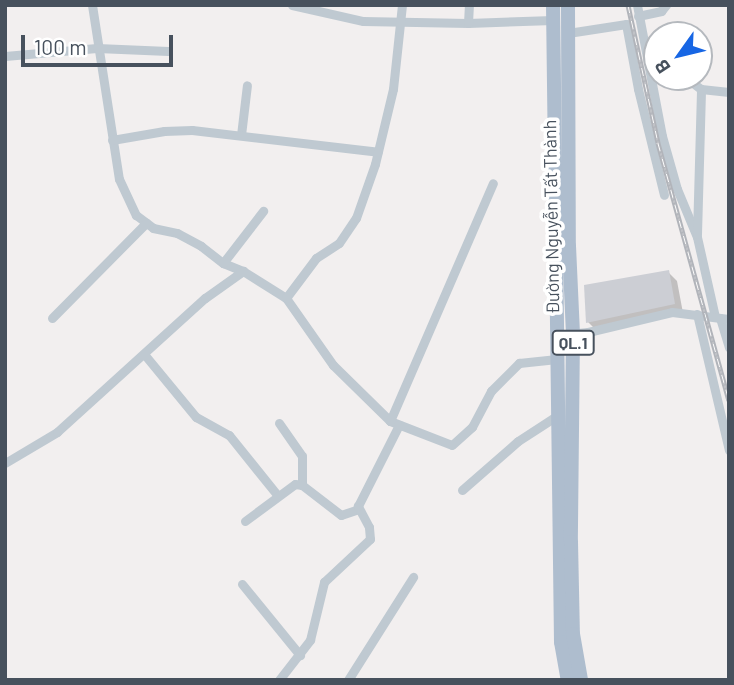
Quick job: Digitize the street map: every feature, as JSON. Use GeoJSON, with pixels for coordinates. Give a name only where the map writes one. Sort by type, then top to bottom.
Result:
{"type":"FeatureCollection","features":[{"type":"Feature","properties":{"kind":"main road","name":"Đường Nguyễn Tất Thành"},"geometry":{"type":"LineString","coordinates":[[568,5],[569,246],[573,334],[572,608],[573,634],[581,680]]}},
{"type":"Feature","properties":{"kind":"main road","name":"Đường Nguyễn Tất Thành"},"geometry":{"type":"LineString","coordinates":[[553,13],[561,642],[568,680]]}},
{"type":"Feature","properties":{"kind":"street"},"geometry":{"type":"LineString","coordinates":[[92,5],[119,179],[136,215],[146,223],[189,240],[222,263],[243,271],[286,298],[333,365],[395,423],[452,445],[467,433],[491,391],[519,363],[557,359]]}},
{"type":"Feature","properties":{"kind":"street"},"geometry":{"type":"LineString","coordinates":[[292,5],[340,18],[398,22],[468,23],[553,13]]}},
{"type":"Feature","properties":{"kind":"street"},"geometry":{"type":"LineString","coordinates":[[286,298],[316,258],[339,243],[356,218],[378,152],[393,89],[398,22],[402,5]]}},
{"type":"Feature","properties":{"kind":"street"},"geometry":{"type":"LineString","coordinates":[[468,23],[469,5]]}},
{"type":"Feature","properties":{"kind":"street"},"geometry":{"type":"LineString","coordinates":[[637,5],[643,34]]}},
{"type":"Feature","properties":{"kind":"street"},"geometry":{"type":"LineString","coordinates":[[638,16],[661,11],[666,5]]}},
{"type":"Feature","properties":{"kind":"street"},"geometry":{"type":"LineString","coordinates":[[568,33],[626,23],[664,195]]}},
{"type":"Feature","properties":{"kind":"street"},"geometry":{"type":"LineString","coordinates":[[5,56],[97,48],[167,51]]}},
{"type":"Feature","properties":{"kind":"street"},"geometry":{"type":"LineString","coordinates":[[241,135],[247,85]]}},
{"type":"Feature","properties":{"kind":"street"},"geometry":{"type":"LineString","coordinates":[[655,91],[662,136],[677,189],[696,237],[729,348]]}},
{"type":"Feature","properties":{"kind":"street"},"geometry":{"type":"LineString","coordinates":[[696,237],[701,91]]}},
{"type":"Feature","properties":{"kind":"street"},"geometry":{"type":"LineString","coordinates":[[112,140],[178,130],[378,152]]}},
{"type":"Feature","properties":{"kind":"street"},"geometry":{"type":"LineString","coordinates":[[245,521],[291,486],[302,485],[341,515],[358,509],[493,183]]}},
{"type":"Feature","properties":{"kind":"street"},"geometry":{"type":"LineString","coordinates":[[222,263],[263,211]]}},
{"type":"Feature","properties":{"kind":"street"},"geometry":{"type":"LineString","coordinates":[[52,318],[146,223]]}},
{"type":"Feature","properties":{"kind":"street"},"geometry":{"type":"LineString","coordinates":[[5,463],[57,432],[148,358],[205,298],[243,271]]}},
{"type":"Feature","properties":{"kind":"street"},"geometry":{"type":"LineString","coordinates":[[556,334],[573,334],[672,312],[721,318]]}},
{"type":"Feature","properties":{"kind":"street"},"geometry":{"type":"LineString","coordinates":[[697,314],[729,450]]}},
{"type":"Feature","properties":{"kind":"street"},"geometry":{"type":"LineString","coordinates":[[148,358],[200,421],[229,435],[278,496]]}},
{"type":"Feature","properties":{"kind":"street"},"geometry":{"type":"LineString","coordinates":[[462,491],[518,441],[558,415]]}},
{"type":"Feature","properties":{"kind":"street"},"geometry":{"type":"LineString","coordinates":[[279,423],[302,456],[302,485]]}},
{"type":"Feature","properties":{"kind":"street"},"geometry":{"type":"LineString","coordinates":[[279,680],[300,654],[312,633],[324,582],[370,539],[369,527],[358,509]]}},
{"type":"Feature","properties":{"kind":"street"},"geometry":{"type":"LineString","coordinates":[[348,680],[413,577]]}},
{"type":"Feature","properties":{"kind":"street"},"geometry":{"type":"LineString","coordinates":[[242,584],[300,654]]}},
{"type":"Feature","properties":{"kind":"building"},"geometry":{"type":"Polygon","coordinates":[[[669,270],[675,304],[586,323],[584,285],[669,270]]]}},
{"type":"Feature","properties":{"kind":"railway"},"geometry":{"type":"LineString","coordinates":[[628,5],[658,143],[729,400]]}}]}
